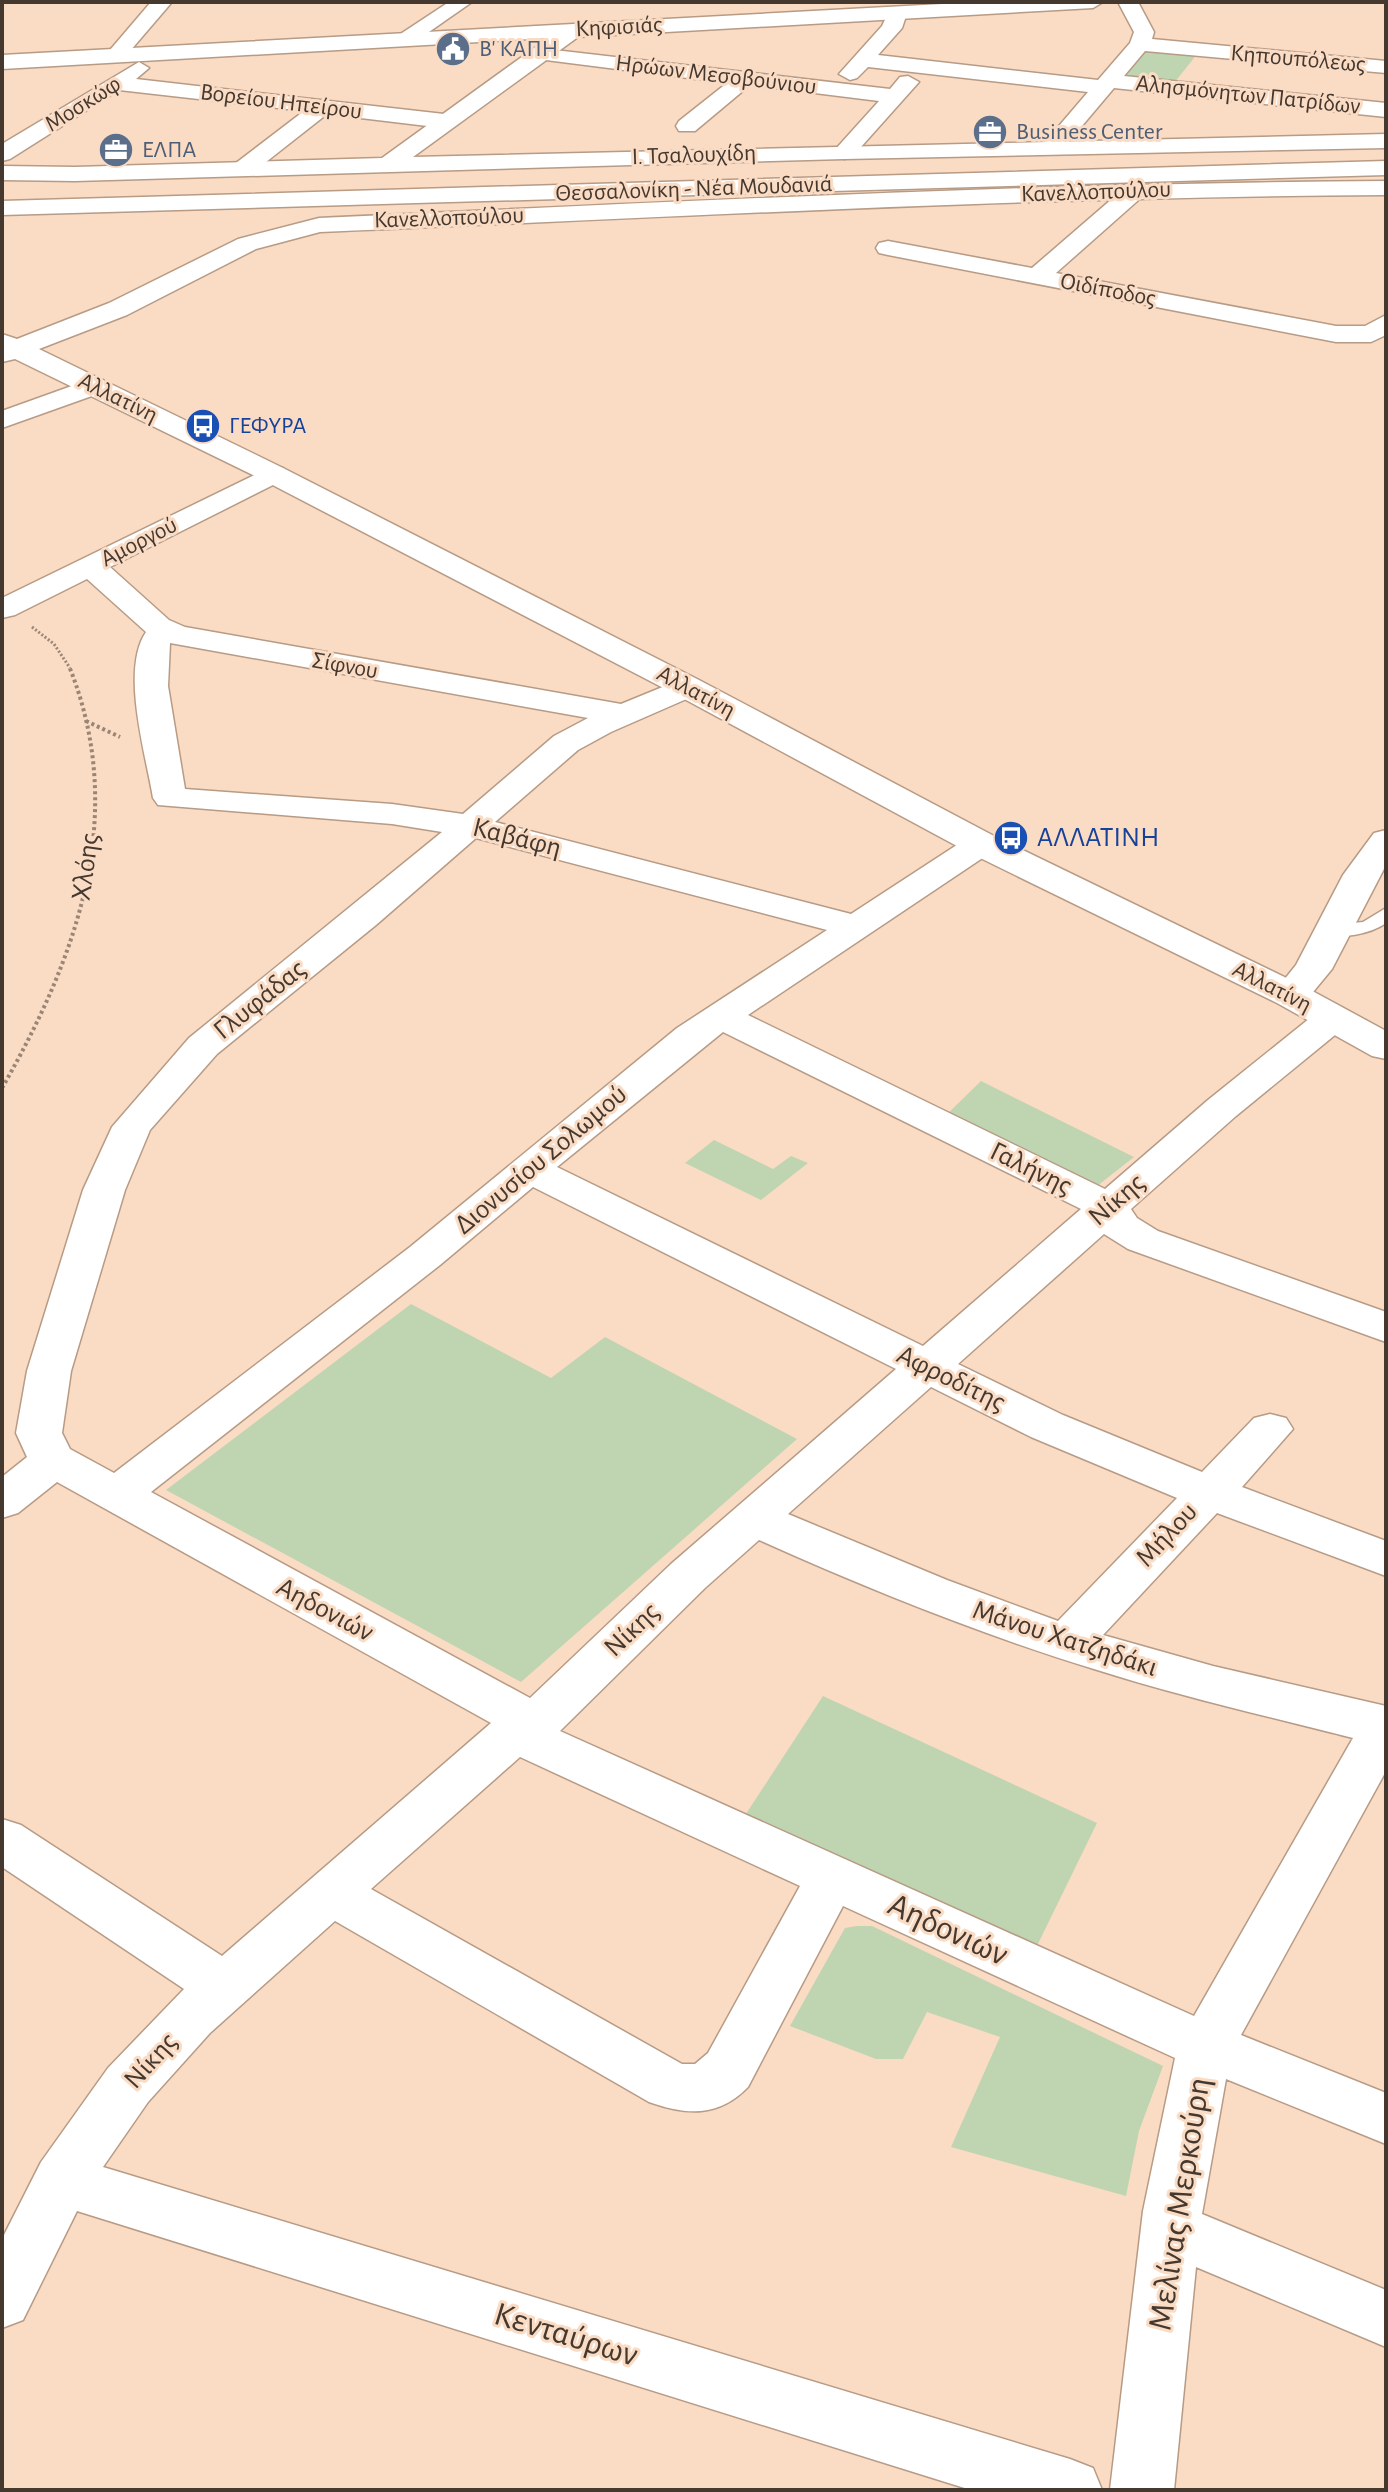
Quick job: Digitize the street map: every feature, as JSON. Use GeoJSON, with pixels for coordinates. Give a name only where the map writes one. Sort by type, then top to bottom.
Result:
{"type":"FeatureCollection","features":[{"type":"Feature","properties":{"kind":"main road","name":"Κηφισιάς"},"geometry":{"type":"LineString","coordinates":[[2,62],[409,37],[1093,2]]}},
{"type":"Feature","properties":{"kind":"main road"},"geometry":{"type":"LineString","coordinates":[[390,163],[537,54],[607,9]]}},
{"type":"Feature","properties":{"kind":"main road","name":"Ι. Τσαλουχίδη"},"geometry":{"type":"LineString","coordinates":[[2,173],[63,174],[1052,147],[1385,143]]}},
{"type":"Feature","properties":{"kind":"main road","name":"Θεσσαλονίκη - Νέα Μουδανιά"},"geometry":{"type":"LineString","coordinates":[[2,191],[1046,160],[1385,143]]}},
{"type":"Feature","properties":{"kind":"main road","name":"Θεσσαλονίκη - Νέα Μουδανιά"},"geometry":{"type":"LineString","coordinates":[[2,208],[1141,183],[1386,168]]}},
{"type":"Feature","properties":{"kind":"main road"},"geometry":{"type":"LineString","coordinates":[[1141,183],[1386,176]]}},
{"type":"Feature","properties":{"kind":"main road","name":"Κανελλοπούλου"},"geometry":{"type":"LineString","coordinates":[[7,349],[118,309],[247,244],[319,225],[1141,183],[1386,188]]}},
{"type":"Feature","properties":{"kind":"main road","name":"Αλλατίνη"},"geometry":{"type":"LineString","coordinates":[[7,349],[94,386],[273,474],[687,687],[981,844],[1291,995],[1386,1047]]}},
{"type":"Feature","properties":{"kind":"street"},"geometry":{"type":"LineString","coordinates":[[117,54],[162,2]]}},
{"type":"Feature","properties":{"kind":"street"},"geometry":{"type":"LineString","coordinates":[[409,37],[462,2]]}},
{"type":"Feature","properties":{"kind":"street"},"geometry":{"type":"LineString","coordinates":[[1052,147],[1140,44],[1144,32],[1128,2]]}},
{"type":"Feature","properties":{"kind":"street"},"geometry":{"type":"LineString","coordinates":[[835,89],[892,28],[897,13]]}},
{"type":"Feature","properties":{"kind":"street","name":"Κηπουπόλεως"},"geometry":{"type":"LineString","coordinates":[[1140,44],[1386,67]]}},
{"type":"Feature","properties":{"kind":"street","name":"Κηπουπόλεως"},"geometry":{"type":"LineString","coordinates":[[1180,88],[1211,51]]}},
{"type":"Feature","properties":{"kind":"street","name":"Μοσκώφ"},"geometry":{"type":"LineString","coordinates":[[2,154],[164,52]]}},
{"type":"Feature","properties":{"kind":"street","name":"Ηρώων Μεσοβούνιου"},"geometry":{"type":"LineString","coordinates":[[537,54],[895,96]]}},
{"type":"Feature","properties":{"kind":"street","name":"Αλησμόνητων Πατρίδων"},"geometry":{"type":"LineString","coordinates":[[864,60],[1386,110]]}},
{"type":"Feature","properties":{"kind":"street"},"geometry":{"type":"LineString","coordinates":[[844,152],[923,66]]}},
{"type":"Feature","properties":{"kind":"street"},"geometry":{"type":"LineString","coordinates":[[687,126],[745,79]]}},
{"type":"Feature","properties":{"kind":"street","name":"Βορείου Ηπείρου"},"geometry":{"type":"LineString","coordinates":[[117,83],[444,121]]}},
{"type":"Feature","properties":{"kind":"street"},"geometry":{"type":"LineString","coordinates":[[244,168],[324,106]]}},
{"type":"Feature","properties":{"kind":"street"},"geometry":{"type":"LineString","coordinates":[[1038,276],[1141,183]]}},
{"type":"Feature","properties":{"kind":"street","name":"Οιδίποδος"},"geometry":{"type":"LineString","coordinates":[[888,248],[1328,333],[1363,335],[1377,331],[1386,323]]}},
{"type":"Feature","properties":{"kind":"street"},"geometry":{"type":"LineString","coordinates":[[2,420],[94,386]]}},
{"type":"Feature","properties":{"kind":"street","name":"Αμοργού"},"geometry":{"type":"LineString","coordinates":[[4,609],[273,474]]}},
{"type":"Feature","properties":{"kind":"street","name":"Σίφνου"},"geometry":{"type":"LineString","coordinates":[[91,566],[164,630],[249,650],[623,714]]}},
{"type":"Feature","properties":{"kind":"street","name":"Καβάφη"},"geometry":{"type":"LineString","coordinates":[[164,630],[155,642],[152,662],[170,798],[403,815],[468,825],[855,926]]}},
{"type":"Feature","properties":{"kind":"street","name":"Γλυφάδας"},"geometry":{"type":"LineString","coordinates":[[54,1460],[42,1445],[39,1433],[49,1371],[104,1190],[132,1127],[203,1046],[363,917],[566,743],[687,687]]}},
{"type":"Feature","properties":{"kind":"street"},"geometry":{"type":"LineString","coordinates":[[1291,995],[1304,983],[1361,875],[1386,840]]}},
{"type":"Feature","properties":{"kind":"street","name":"Διονυσίου Σολωμού"},"geometry":{"type":"LineString","coordinates":[[115,1496],[324,1337],[616,1096],[721,1016],[981,844]]}},
{"type":"Feature","properties":{"kind":"street","name":"Γαλήνης"},"geometry":{"type":"LineString","coordinates":[[721,1016],[1110,1207],[1112,1217],[1120,1226],[1143,1240],[1386,1328]]}},
{"type":"Feature","properties":{"kind":"street","name":"Νίκης"},"geometry":{"type":"LineString","coordinates":[[2,2300],[62,2180],[128,2085],[190,2017],[330,1892],[524,1728],[688,1576],[1222,1108],[1333,1018]]}},
{"type":"Feature","properties":{"kind":"street","name":"Αφροδίτης"},"geometry":{"type":"LineString","coordinates":[[529,1169],[1060,1432],[1207,1492],[1386,1559]]}},
{"type":"Feature","properties":{"kind":"street","name":"Μήλου"},"geometry":{"type":"LineString","coordinates":[[1067,1642],[1270,1429]]}},
{"type":"Feature","properties":{"kind":"street"},"geometry":{"type":"LineString","coordinates":[[2,1502],[54,1460]]}},
{"type":"Feature","properties":{"kind":"street","name":"Αηδονιών"},"geometry":{"type":"LineString","coordinates":[[54,1460],[524,1728],[832,1877],[1206,2046],[1386,2119]]}},
{"type":"Feature","properties":{"kind":"street","name":"Μάνου Χατζηδάκι"},"geometry":{"type":"LineString","coordinates":[[755,1519],[916,1589],[1067,1642],[1188,1677],[1386,1726]]}},
{"type":"Feature","properties":{"kind":"street","name":"Μελίνας Μερκούρη"},"geometry":{"type":"LineString","coordinates":[[1142,2490],[1172,2229],[1191,2100],[1206,2046],[1386,1726]]}},
{"type":"Feature","properties":{"kind":"street"},"geometry":{"type":"LineString","coordinates":[[2,1840],[224,1986]]}},
{"type":"Feature","properties":{"kind":"street"},"geometry":{"type":"LineString","coordinates":[[330,1892],[669,2085],[685,2090],[702,2089],[718,2082],[728,2070],[832,1877]]}},
{"type":"Feature","properties":{"kind":"street","name":"Κενταύρων"},"geometry":{"type":"LineString","coordinates":[[62,2180],[1070,2490]]}},
{"type":"Feature","properties":{"kind":"street"},"geometry":{"type":"LineString","coordinates":[[1172,2229],[1386,2319]]}},
{"type":"Feature","properties":{"kind":"lane"},"geometry":{"type":"LineString","coordinates":[[1333,930],[1372,927],[1386,913]]}},
{"type":"Feature","properties":{"kind":"path","name":"Χλόης"},"geometry":{"type":"LineString","coordinates":[[2,1088],[27,1045],[60,965],[86,896],[92,867],[93,796],[89,742],[67,657],[51,639]]}},
{"type":"Feature","properties":{"kind":"green space"},"geometry":{"type":"Polygon","coordinates":[[[1149,48],[1198,53],[1174,83],[1123,79],[1149,48]]]}},
{"type":"Feature","properties":{"kind":"green space"},"geometry":{"type":"Polygon","coordinates":[[[981,1081],[1134,1157],[1092,1190],[937,1124],[981,1081]]]}},
{"type":"Feature","properties":{"kind":"green space"},"geometry":{"type":"Polygon","coordinates":[[[714,1140],[773,1169],[791,1156],[808,1163],[761,1200],[685,1163],[714,1140]]]}},
{"type":"Feature","properties":{"kind":"green space"},"geometry":{"type":"Polygon","coordinates":[[[411,1304],[551,1378],[605,1337],[797,1439],[521,1682],[166,1490],[411,1304]]]}},
{"type":"Feature","properties":{"kind":"green space"},"geometry":{"type":"Polygon","coordinates":[[[823,1696],[1097,1823],[1033,1954],[744,1817],[823,1696]]]}},
{"type":"Feature","properties":{"kind":"green space"},"geometry":{"type":"Polygon","coordinates":[[[872,1926],[1163,2066],[1139,2131],[1126,2196],[951,2147],[1000,2037],[927,2012],[903,2059],[876,2059],[790,2026],[845,1928],[872,1926]]]}},
{"type":"Feature","properties":{"kind":"place","name":"Β' ΚΑΠΗ"},"geometry":{"type":"Point","coordinates":[453,49]}},
{"type":"Feature","properties":{"kind":"place","name":"Business Center"},"geometry":{"type":"Point","coordinates":[990,132]}},
{"type":"Feature","properties":{"kind":"place","name":"ΕΛΠΑ"},"geometry":{"type":"Point","coordinates":[116,150]}},
{"type":"Feature","properties":{"kind":"place","name":"ΓΕΦΥΡΑ"},"geometry":{"type":"Point","coordinates":[203,426]}},
{"type":"Feature","properties":{"kind":"place","name":"ΑΛΛΑΤΙΝΗ"},"geometry":{"type":"Point","coordinates":[1011,838]}}]}
